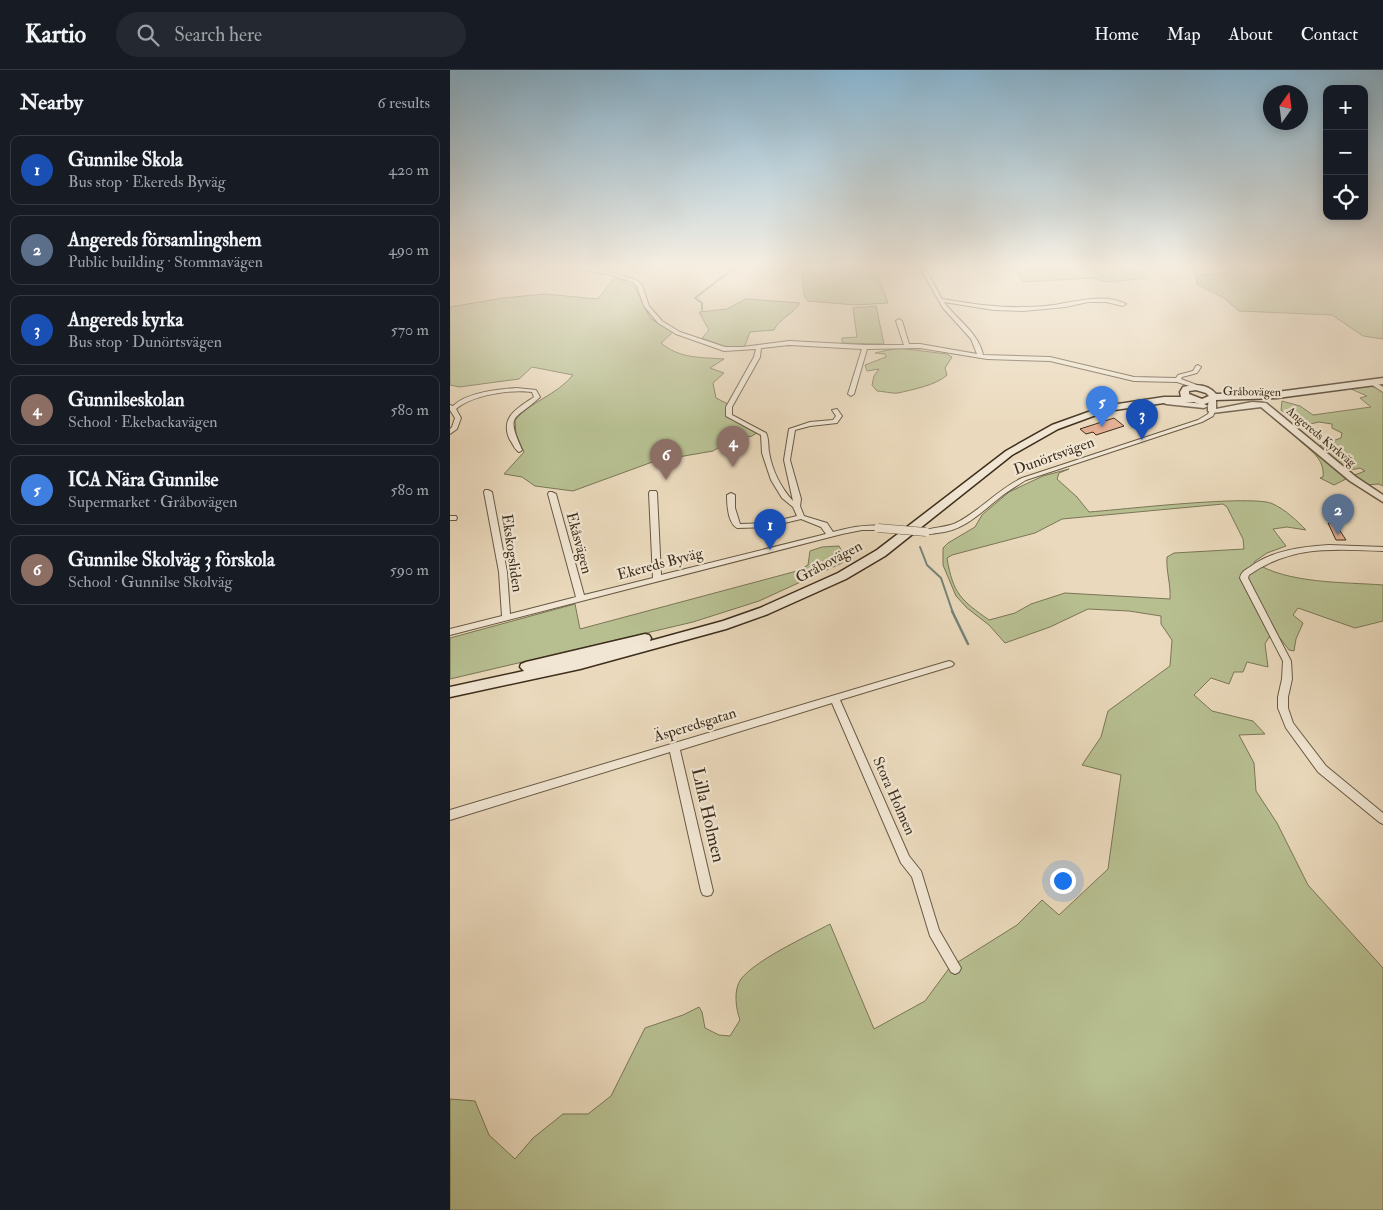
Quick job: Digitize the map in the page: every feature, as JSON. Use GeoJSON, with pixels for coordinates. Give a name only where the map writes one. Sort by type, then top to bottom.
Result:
{"type":"FeatureCollection","features":[{"type":"Feature","properties":{"kind":"main road","name":"Gråbovägen"},"geometry":{"type":"LineString","coordinates":[[450,692],[580,664],[687,636],[726,625],[788,602],[842,576],[880,553],[1009,453],[1039,435],[1092,413],[1157,402],[1203,406],[1213,398],[1299,392],[1371,382],[1382,387]]}},
{"type":"Feature","properties":{"kind":"main road","name":"Gråbovägen"},"geometry":{"type":"LineString","coordinates":[[450,686],[711,623],[773,601],[819,581],[860,559],[886,542],[997,456],[1042,428],[1088,410],[1183,385],[1232,394],[1299,392]]}},
{"type":"Feature","properties":{"kind":"main road"},"geometry":{"type":"LineString","coordinates":[[1183,385],[1185,396],[1203,406]]}},
{"type":"Feature","properties":{"kind":"main road"},"geometry":{"type":"LineString","coordinates":[[1203,388],[1213,394],[1213,398]]}},
{"type":"Feature","properties":{"kind":"street"},"geometry":{"type":"LineString","coordinates":[[659,321],[678,333],[724,349],[742,350],[775,343],[810,342],[865,347],[907,346],[980,356],[1050,360],[1134,379],[1183,385],[1180,376],[1195,372],[1198,368]]}},
{"type":"Feature","properties":{"kind":"street"},"geometry":{"type":"LineString","coordinates":[[899,321],[907,346]]}},
{"type":"Feature","properties":{"kind":"street"},"geometry":{"type":"LineString","coordinates":[[956,321],[980,351],[980,356]]}},
{"type":"Feature","properties":{"kind":"street"},"geometry":{"type":"LineString","coordinates":[[759,346],[757,357],[733,399],[728,413],[734,419],[761,431],[766,440],[765,446],[778,486],[791,505],[796,506]]}},
{"type":"Feature","properties":{"kind":"street"},"geometry":{"type":"LineString","coordinates":[[851,394],[865,347]]}},
{"type":"Feature","properties":{"kind":"street"},"geometry":{"type":"LineString","coordinates":[[450,432],[455,428],[458,418],[451,406],[463,401],[508,390],[525,389],[536,393],[537,397],[516,412],[511,420],[510,429],[519,450]]}},
{"type":"Feature","properties":{"kind":"street"},"geometry":{"type":"LineString","coordinates":[[1203,406],[1213,398]]}},
{"type":"Feature","properties":{"kind":"street","name":"Angereds Kyrkväg"},"geometry":{"type":"LineString","coordinates":[[1157,402],[1203,406],[1226,412],[1254,404],[1263,405],[1353,479],[1383,499]]}},
{"type":"Feature","properties":{"kind":"street","name":"Dunörtsvägen"},"geometry":{"type":"LineString","coordinates":[[878,528],[926,532],[944,531],[962,525],[1010,486],[1024,479],[1200,421],[1211,415],[1203,406]]}},
{"type":"Feature","properties":{"kind":"street"},"geometry":{"type":"LineString","coordinates":[[801,517],[796,506],[797,499],[787,460],[791,431],[800,426],[835,422],[839,416],[834,410]]}},
{"type":"Feature","properties":{"kind":"street","name":"Ekskogsliden"},"geometry":{"type":"LineString","coordinates":[[488,492],[503,572],[506,618]]}},
{"type":"Feature","properties":{"kind":"street"},"geometry":{"type":"LineString","coordinates":[[653,493],[654,548],[657,579]]}},
{"type":"Feature","properties":{"kind":"street","name":"Ekåsvägen"},"geometry":{"type":"LineString","coordinates":[[552,494],[580,599]]}},
{"type":"Feature","properties":{"kind":"street"},"geometry":{"type":"LineString","coordinates":[[730,495],[736,526],[768,525],[801,517],[824,526],[831,535]]}},
{"type":"Feature","properties":{"kind":"street","name":"Ekereds Byväg"},"geometry":{"type":"LineString","coordinates":[[450,632],[858,528],[878,528]]}},
{"type":"Feature","properties":{"kind":"street"},"geometry":{"type":"LineString","coordinates":[[1383,549],[1289,551],[1260,564],[1245,574],[1244,578],[1287,661],[1287,679],[1283,704],[1289,725],[1322,769],[1383,818]]}},
{"type":"Feature","properties":{"kind":"street","name":"Äsperedsgatan"},"geometry":{"type":"LineString","coordinates":[[450,815],[949,664]]}},
{"type":"Feature","properties":{"kind":"street","name":"Stora Holmen"},"geometry":{"type":"LineString","coordinates":[[835,699],[905,859],[917,875],[934,932],[955,968]]}},
{"type":"Feature","properties":{"kind":"street","name":"Lilla Holmen"},"geometry":{"type":"LineString","coordinates":[[674,747],[707,891]]}},
{"type":"Feature","properties":{"kind":"green space"},"geometry":{"type":"Polygon","coordinates":[[[450,321],[655,321],[673,332],[661,343],[675,352],[683,355],[724,359],[710,368],[724,373],[713,383],[716,398],[728,404],[727,416],[758,432],[752,436],[729,441],[713,451],[655,461],[573,491],[535,486],[522,477],[504,474],[524,452],[516,434],[515,420],[521,413],[567,382],[573,375],[532,367],[519,379],[459,387],[450,385],[450,321]]]}},
{"type":"Feature","properties":{"kind":"green space"},"geometry":{"type":"Polygon","coordinates":[[[704,321],[781,321],[774,330],[750,332],[744,348],[726,347],[702,338],[709,330],[704,321]]]}},
{"type":"Feature","properties":{"kind":"green space"},"geometry":{"type":"Polygon","coordinates":[[[855,321],[879,321],[884,344],[842,343],[842,338],[857,337],[855,321]]]}},
{"type":"Feature","properties":{"kind":"green space"},"geometry":{"type":"Polygon","coordinates":[[[1341,321],[1383,321],[1383,339],[1363,336],[1341,321]]]}},
{"type":"Feature","properties":{"kind":"green space"},"geometry":{"type":"Polygon","coordinates":[[[898,348],[947,354],[952,357],[945,368],[947,375],[943,379],[917,389],[896,393],[877,391],[872,385],[874,376],[879,369],[867,371],[865,365],[886,357],[885,354],[875,353],[898,348]]]}},
{"type":"Feature","properties":{"kind":"green space"},"geometry":{"type":"Polygon","coordinates":[[[1371,386],[1383,391],[1383,486],[1379,484],[1365,485],[1352,476],[1365,471],[1360,468],[1347,469],[1342,467],[1319,446],[1341,438],[1342,433],[1332,428],[1332,424],[1319,422],[1301,426],[1281,410],[1282,401],[1300,406],[1313,415],[1371,407],[1360,398],[1367,396],[1351,389],[1371,386]]]}},
{"type":"Feature","properties":{"kind":"green space"},"geometry":{"type":"Polygon","coordinates":[[[1299,440],[1302,440],[1346,479],[1334,485],[1320,478],[1323,477],[1322,465],[1299,440]]]}},
{"type":"Feature","properties":{"kind":"green space"},"geometry":{"type":"Polygon","coordinates":[[[1069,469],[1059,473],[1057,479],[1077,497],[1089,512],[1215,502],[1261,501],[1273,504],[1287,512],[1306,530],[1287,527],[1273,529],[1286,546],[1267,553],[1254,562],[1267,569],[1299,578],[1383,585],[1383,621],[1355,628],[1298,608],[1293,615],[1303,623],[1296,639],[1294,651],[1289,650],[1280,638],[1269,637],[1265,644],[1268,667],[1247,662],[1243,672],[1234,672],[1229,684],[1211,678],[1194,695],[1212,711],[1253,721],[1265,734],[1239,735],[1254,763],[1256,791],[1277,823],[1308,885],[1383,968],[1383,1210],[450,1210],[450,1099],[475,1101],[489,1135],[515,1159],[533,1138],[563,1114],[588,1114],[611,1096],[645,1028],[683,1015],[699,1007],[702,1012],[705,1028],[719,1035],[730,1036],[740,1020],[736,1005],[738,983],[748,971],[770,956],[830,924],[874,1029],[925,1001],[950,967],[1017,925],[1042,900],[1059,915],[1108,869],[1121,775],[1082,765],[1101,737],[1108,711],[1170,666],[1172,640],[1161,624],[1161,616],[1129,611],[1088,609],[1050,627],[1005,643],[989,625],[967,608],[956,596],[943,565],[943,548],[948,543],[975,527],[982,515],[1009,492],[1043,476],[1069,469]],[[1223,504],[1062,519],[1035,533],[952,555],[947,558],[949,570],[960,595],[971,607],[989,620],[1015,613],[1031,604],[1065,593],[1170,599],[1167,557],[1174,553],[1244,549],[1243,539],[1227,507],[1223,504]]]}},
{"type":"Feature","properties":{"kind":"green space"},"geometry":{"type":"Polygon","coordinates":[[[839,546],[844,555],[842,563],[759,601],[693,622],[450,679],[450,638],[575,604],[580,629],[797,571],[808,565],[810,551],[822,547],[839,546]]]}},
{"type":"Feature","properties":{"kind":"building"},"geometry":{"type":"Polygon","coordinates":[[[1114,418],[1124,426],[1096,435],[1093,432],[1086,434],[1080,429],[1114,418]]]}},
{"type":"Feature","properties":{"kind":"building"},"geometry":{"type":"Polygon","coordinates":[[[1328,523],[1335,523],[1346,540],[1336,540],[1328,523]]]}},
{"type":"Feature","properties":{"kind":"waterway"},"geometry":{"type":"LineString","coordinates":[[920,547],[927,565],[941,578],[953,613]]}},
{"type":"Feature","properties":{"kind":"waterway"},"geometry":{"type":"LineString","coordinates":[[952,611],[968,644]]}},
{"type":"Feature","properties":{"kind":"place","name":"ICA Nära Gunnilse"},"geometry":{"type":"Point","coordinates":[1102,427]}},
{"type":"Feature","properties":{"kind":"place","name":"Angereds kyrka"},"geometry":{"type":"Point","coordinates":[1142,440]}},
{"type":"Feature","properties":{"kind":"place","name":"Gunnilseskolan"},"geometry":{"type":"Point","coordinates":[733,467]}},
{"type":"Feature","properties":{"kind":"place","name":"Gunnilse Skolväg 3 förskola"},"geometry":{"type":"Point","coordinates":[666,480]}},
{"type":"Feature","properties":{"kind":"place","name":"Angereds församlingshem"},"geometry":{"type":"Point","coordinates":[1338,535]}},
{"type":"Feature","properties":{"kind":"place","name":"Gunnilse Skola"},"geometry":{"type":"Point","coordinates":[770,550]}}]}
